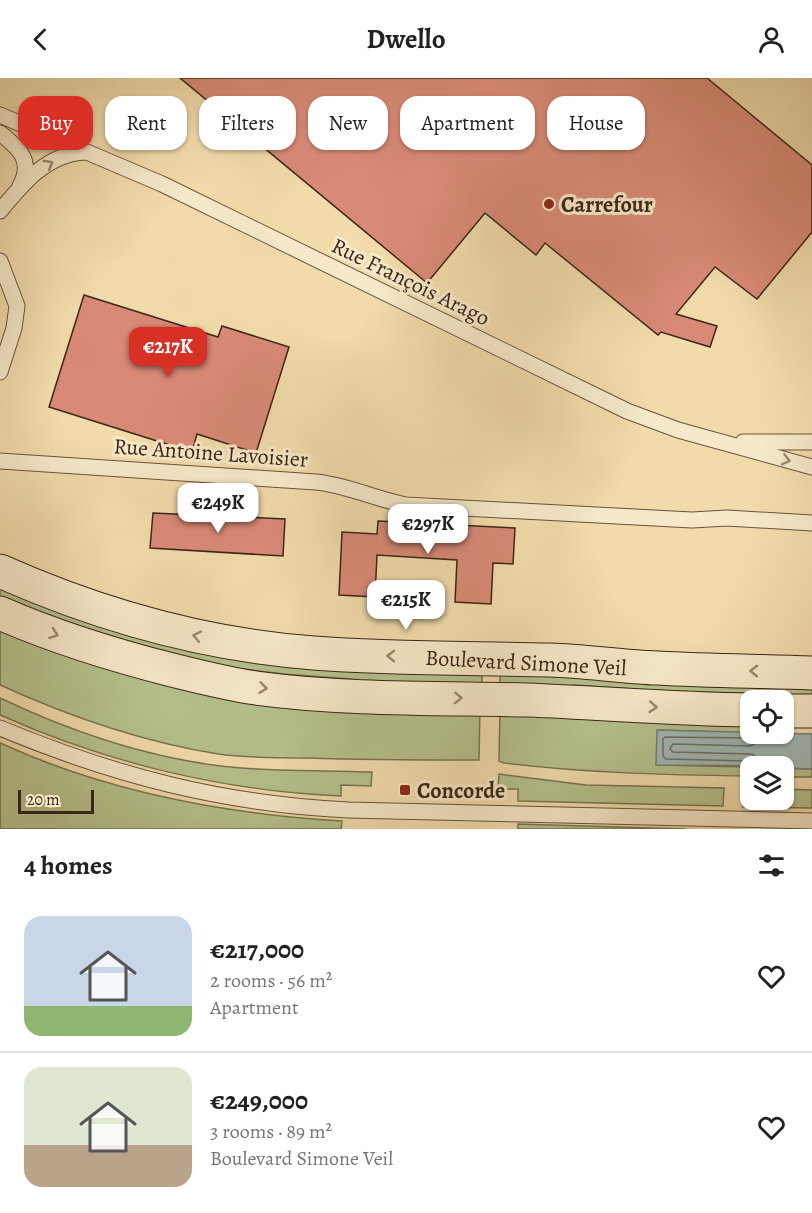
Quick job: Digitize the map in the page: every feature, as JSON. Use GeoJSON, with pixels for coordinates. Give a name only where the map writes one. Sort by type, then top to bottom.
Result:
{"type":"FeatureCollection","features":[{"type":"Feature","properties":{"kind":"street","name":"Boulevard Simone Veil"},"geometry":{"type":"LineString","coordinates":[[0,571],[86,605],[157,627],[283,650],[352,655],[561,660],[657,668],[812,673]]}},
{"type":"Feature","properties":{"kind":"street","name":"Boulevard Simone Veil"},"geometry":{"type":"LineString","coordinates":[[0,613],[109,653],[191,675],[255,688],[335,694],[597,702],[667,708],[740,710]]}},
{"type":"Feature","properties":{"kind":"street"},"geometry":{"type":"LineString","coordinates":[[794,711],[812,711]]}},
{"type":"Feature","properties":{"kind":"lane","name":"Rue François Arago"},"geometry":{"type":"LineString","coordinates":[[0,115],[162,183],[627,411],[678,430],[812,467]]}},
{"type":"Feature","properties":{"kind":"lane"},"geometry":{"type":"LineString","coordinates":[[0,133],[20,151],[26,165],[25,176],[19,188]]}},
{"type":"Feature","properties":{"kind":"lane"},"geometry":{"type":"LineString","coordinates":[[0,211],[38,170],[68,154],[85,152]]}},
{"type":"Feature","properties":{"kind":"lane"},"geometry":{"type":"LineString","coordinates":[[0,261],[17,306],[14,328],[0,372]]}},
{"type":"Feature","properties":{"kind":"lane","name":"Rue François Arago"},"geometry":{"type":"LineString","coordinates":[[720,440],[759,443],[812,442]]}},
{"type":"Feature","properties":{"kind":"lane","name":"Rue Antoine Lavoisier"},"geometry":{"type":"LineString","coordinates":[[0,461],[329,483],[406,505],[692,520],[727,519],[812,523]]}},
{"type":"Feature","properties":{"kind":"lane"},"geometry":{"type":"LineString","coordinates":[[0,728],[77,758],[157,782],[209,794],[280,805],[348,810],[812,820]]}},
{"type":"Feature","properties":{"kind":"green space"},"geometry":{"type":"Polygon","coordinates":[[[0,585],[38,601],[482,669],[482,692],[387,688],[351,679],[217,666],[163,655],[0,599],[0,585]]]}},
{"type":"Feature","properties":{"kind":"green space"},"geometry":{"type":"Polygon","coordinates":[[[0,627],[61,651],[480,705],[479,760],[275,758],[218,754],[162,743],[80,718],[0,685],[0,627]]]}},
{"type":"Feature","properties":{"kind":"green space"},"geometry":{"type":"Polygon","coordinates":[[[500,671],[812,684],[812,695],[794,695],[794,690],[740,690],[740,693],[575,685],[532,692],[500,692],[500,671]]]}},
{"type":"Feature","properties":{"kind":"green space"},"geometry":{"type":"Polygon","coordinates":[[[0,698],[77,731],[158,755],[233,767],[372,772],[371,786],[341,785],[341,796],[297,793],[253,788],[167,772],[82,747],[0,715],[0,698]]]}},
{"type":"Feature","properties":{"kind":"green space"},"geometry":{"type":"Polygon","coordinates":[[[500,706],[740,717],[740,733],[658,730],[657,765],[740,767],[740,776],[627,773],[499,761],[500,706]]]}},
{"type":"Feature","properties":{"kind":"green space"},"geometry":{"type":"Polygon","coordinates":[[[0,743],[82,775],[167,798],[254,813],[342,821],[341,829],[0,829],[0,743]]]}},
{"type":"Feature","properties":{"kind":"green space"},"geometry":{"type":"Polygon","coordinates":[[[794,768],[812,769],[812,777],[794,777],[794,768]]]}},
{"type":"Feature","properties":{"kind":"green space"},"geometry":{"type":"Polygon","coordinates":[[[499,774],[586,785],[724,788],[723,806],[518,801],[518,789],[498,789],[499,774]]]}},
{"type":"Feature","properties":{"kind":"green space"},"geometry":{"type":"Polygon","coordinates":[[[794,789],[812,790],[812,808],[794,808],[794,789]]]}},
{"type":"Feature","properties":{"kind":"green space"},"geometry":{"type":"Polygon","coordinates":[[[518,824],[686,829],[518,829],[518,824]]]}},
{"type":"Feature","properties":{"kind":"water"},"geometry":{"type":"Polygon","coordinates":[[[657,730],[740,732],[740,744],[794,744],[794,734],[812,734],[812,769],[794,768],[794,756],[740,756],[740,766],[656,765],[657,730]]]}},
{"type":"Feature","properties":{"kind":"building","name":"Carrefour"},"geometry":{"type":"Polygon","coordinates":[[[180,78],[707,78],[812,165],[812,232],[757,299],[715,267],[676,314],[717,326],[710,347],[661,332],[658,335],[545,243],[536,255],[485,213],[427,283],[267,150],[296,150],[296,96],[202,96],[180,78]]]}},
{"type":"Feature","properties":{"kind":"building"},"geometry":{"type":"Polygon","coordinates":[[[84,295],[218,337],[222,326],[289,347],[256,453],[197,434],[192,452],[49,407],[84,295]]]}},
{"type":"Feature","properties":{"kind":"building"},"geometry":{"type":"Polygon","coordinates":[[[153,513],[285,519],[283,556],[150,548],[153,513]]]}},
{"type":"Feature","properties":{"kind":"building"},"geometry":{"type":"Polygon","coordinates":[[[378,521],[515,528],[513,564],[493,563],[491,604],[455,602],[457,560],[377,555],[375,597],[339,595],[342,532],[377,534],[378,521]]]}},
{"type":"Feature","properties":{"kind":"place","name":"Carrefour"},"geometry":{"type":"Point","coordinates":[549,204]}},
{"type":"Feature","properties":{"kind":"place","name":"Concorde"},"geometry":{"type":"Point","coordinates":[405,790]}}]}
